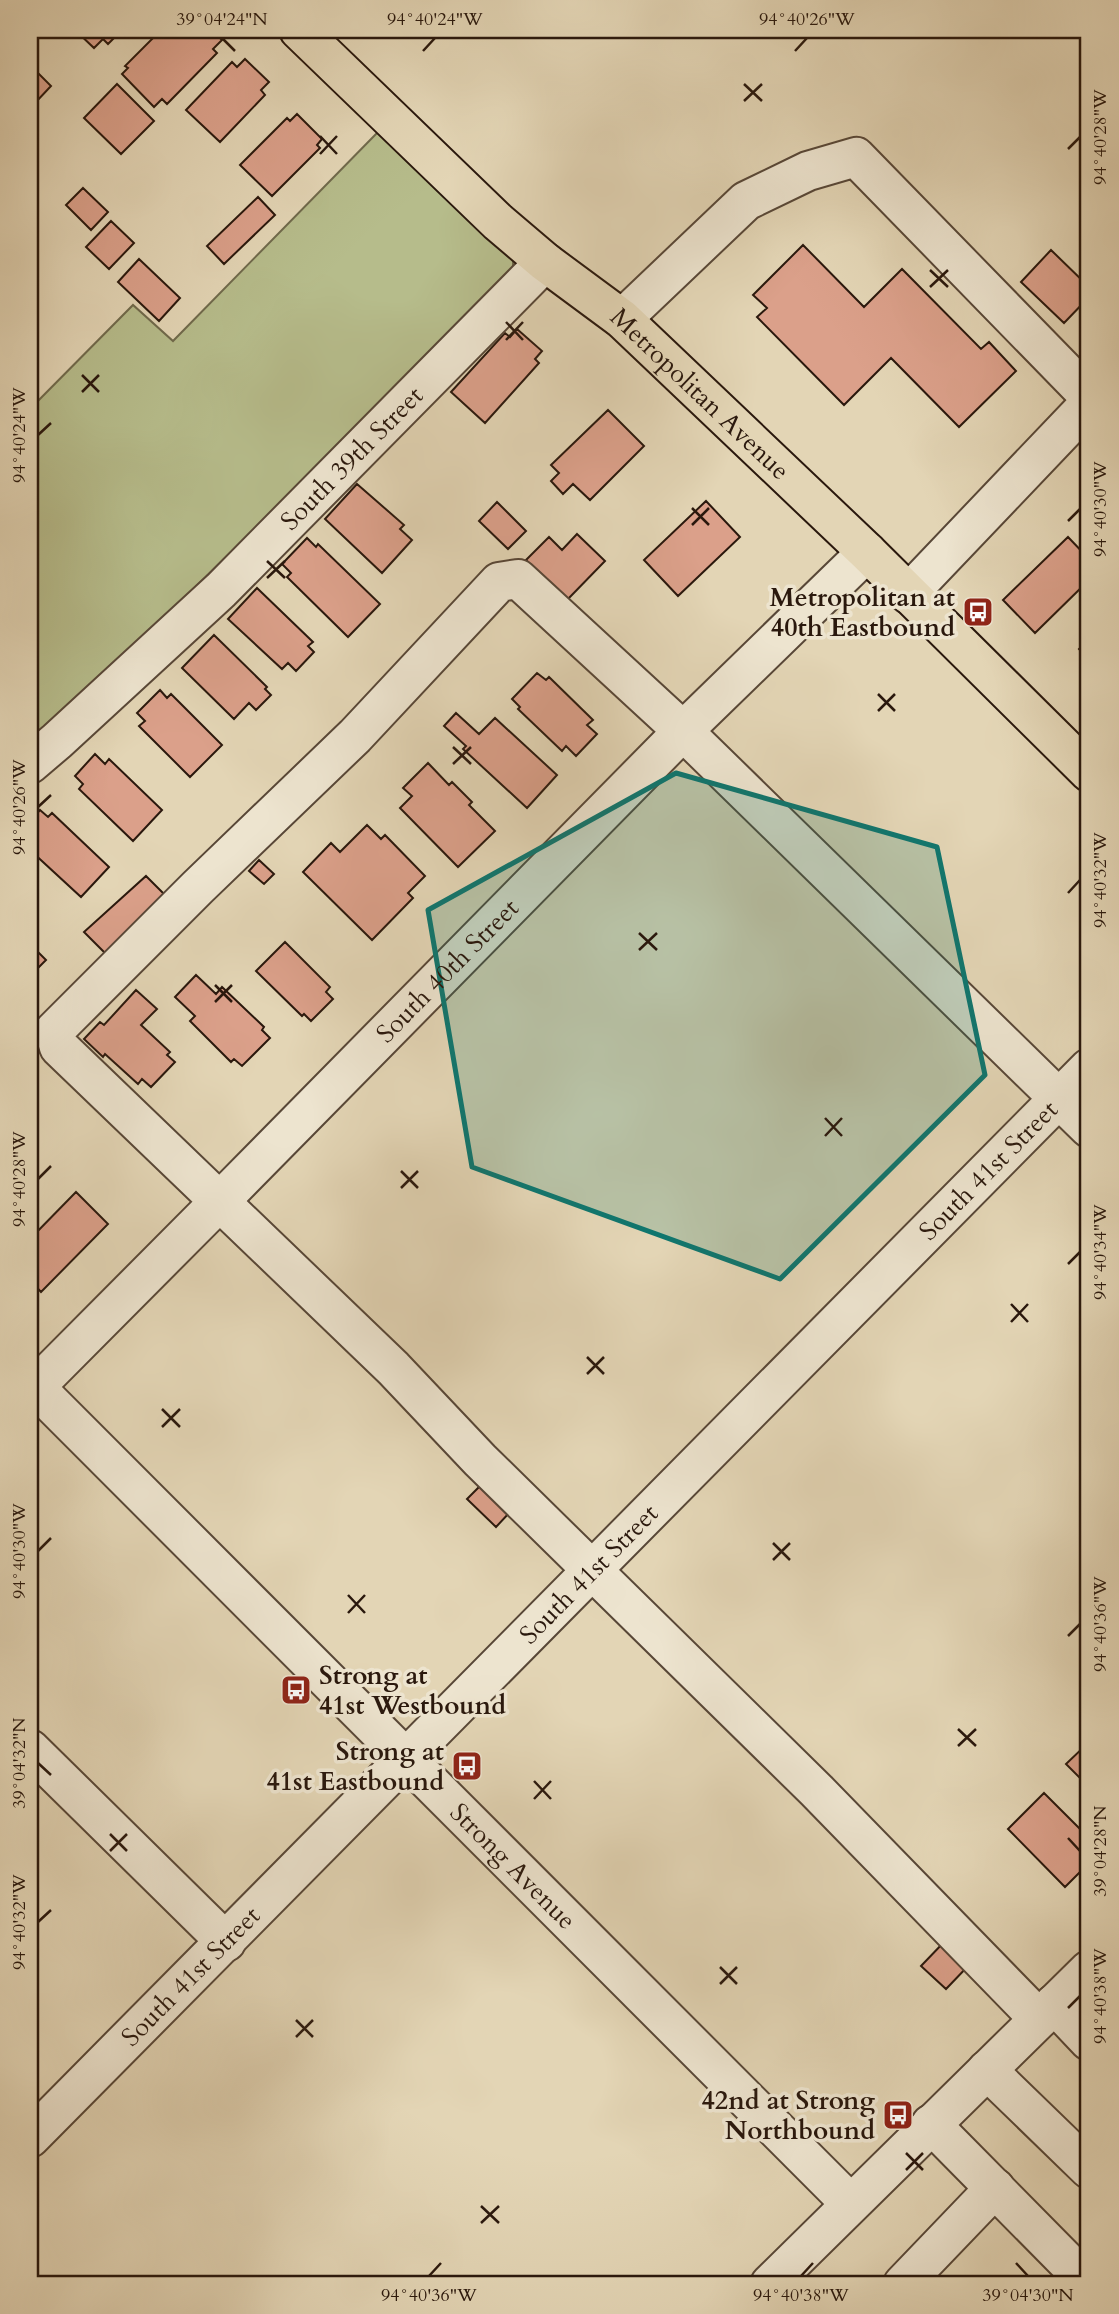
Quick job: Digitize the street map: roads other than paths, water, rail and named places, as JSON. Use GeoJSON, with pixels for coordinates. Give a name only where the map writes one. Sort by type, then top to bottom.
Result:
{"type":"FeatureCollection","features":[{"type":"Feature","properties":{"kind":"main road","name":"Metropolitan Avenue"},"geometry":{"type":"LineString","coordinates":[[299,30],[498,222],[545,262],[622,319],[867,552],[1089,772]]}},
{"type":"Feature","properties":{"kind":"street"},"geometry":{"type":"LineString","coordinates":[[622,319],[746,201],[808,171],[856,157],[1089,396]]}},
{"type":"Feature","properties":{"kind":"street","name":"South 39th Street"},"geometry":{"type":"LineString","coordinates":[[30,764],[221,590],[545,262]]}},
{"type":"Feature","properties":{"kind":"street"},"geometry":{"type":"LineString","coordinates":[[908,594],[1089,404]]}},
{"type":"Feature","properties":{"kind":"street","name":"South 40th Street"},"geometry":{"type":"LineString","coordinates":[[32,1387],[220,1201],[683,731],[867,552]]}},
{"type":"Feature","properties":{"kind":"street"},"geometry":{"type":"LineString","coordinates":[[1089,1128],[683,731],[518,579],[499,582],[355,736],[54,1031],[59,1047],[393,1368],[592,1572],[1047,2011],[1089,2040]]}},
{"type":"Feature","properties":{"kind":"street","name":"South 41st Street"},"geometry":{"type":"LineString","coordinates":[[30,2138],[1089,1068]]}},
{"type":"Feature","properties":{"kind":"street","name":"Strong Avenue"},"geometry":{"type":"LineString","coordinates":[[32,1387],[850,2203]]}},
{"type":"Feature","properties":{"kind":"street"},"geometry":{"type":"LineString","coordinates":[[33,1759],[226,1942]]}},
{"type":"Feature","properties":{"kind":"street"},"geometry":{"type":"LineString","coordinates":[[770,2284],[1089,1969]]}},
{"type":"Feature","properties":{"kind":"street"},"geometry":{"type":"LineString","coordinates":[[987,2070],[1089,2169]]}},
{"type":"Feature","properties":{"kind":"street"},"geometry":{"type":"LineString","coordinates":[[932,2124],[1089,2284]]}},
{"type":"Feature","properties":{"kind":"street"},"geometry":{"type":"LineString","coordinates":[[903,2284],[995,2188]]}},
{"type":"Feature","properties":{"kind":"place","name":"Metropolitan at 40th Eastbound"},"geometry":{"type":"Point","coordinates":[978,612]}},
{"type":"Feature","properties":{"kind":"place","name":"Strong at 41st Westbound"},"geometry":{"type":"Point","coordinates":[296,1690]}},
{"type":"Feature","properties":{"kind":"place","name":"Strong at 41st Eastbound"},"geometry":{"type":"Point","coordinates":[467,1766]}},
{"type":"Feature","properties":{"kind":"place","name":"42nd at Strong Northbound"},"geometry":{"type":"Point","coordinates":[898,2115]}}]}
